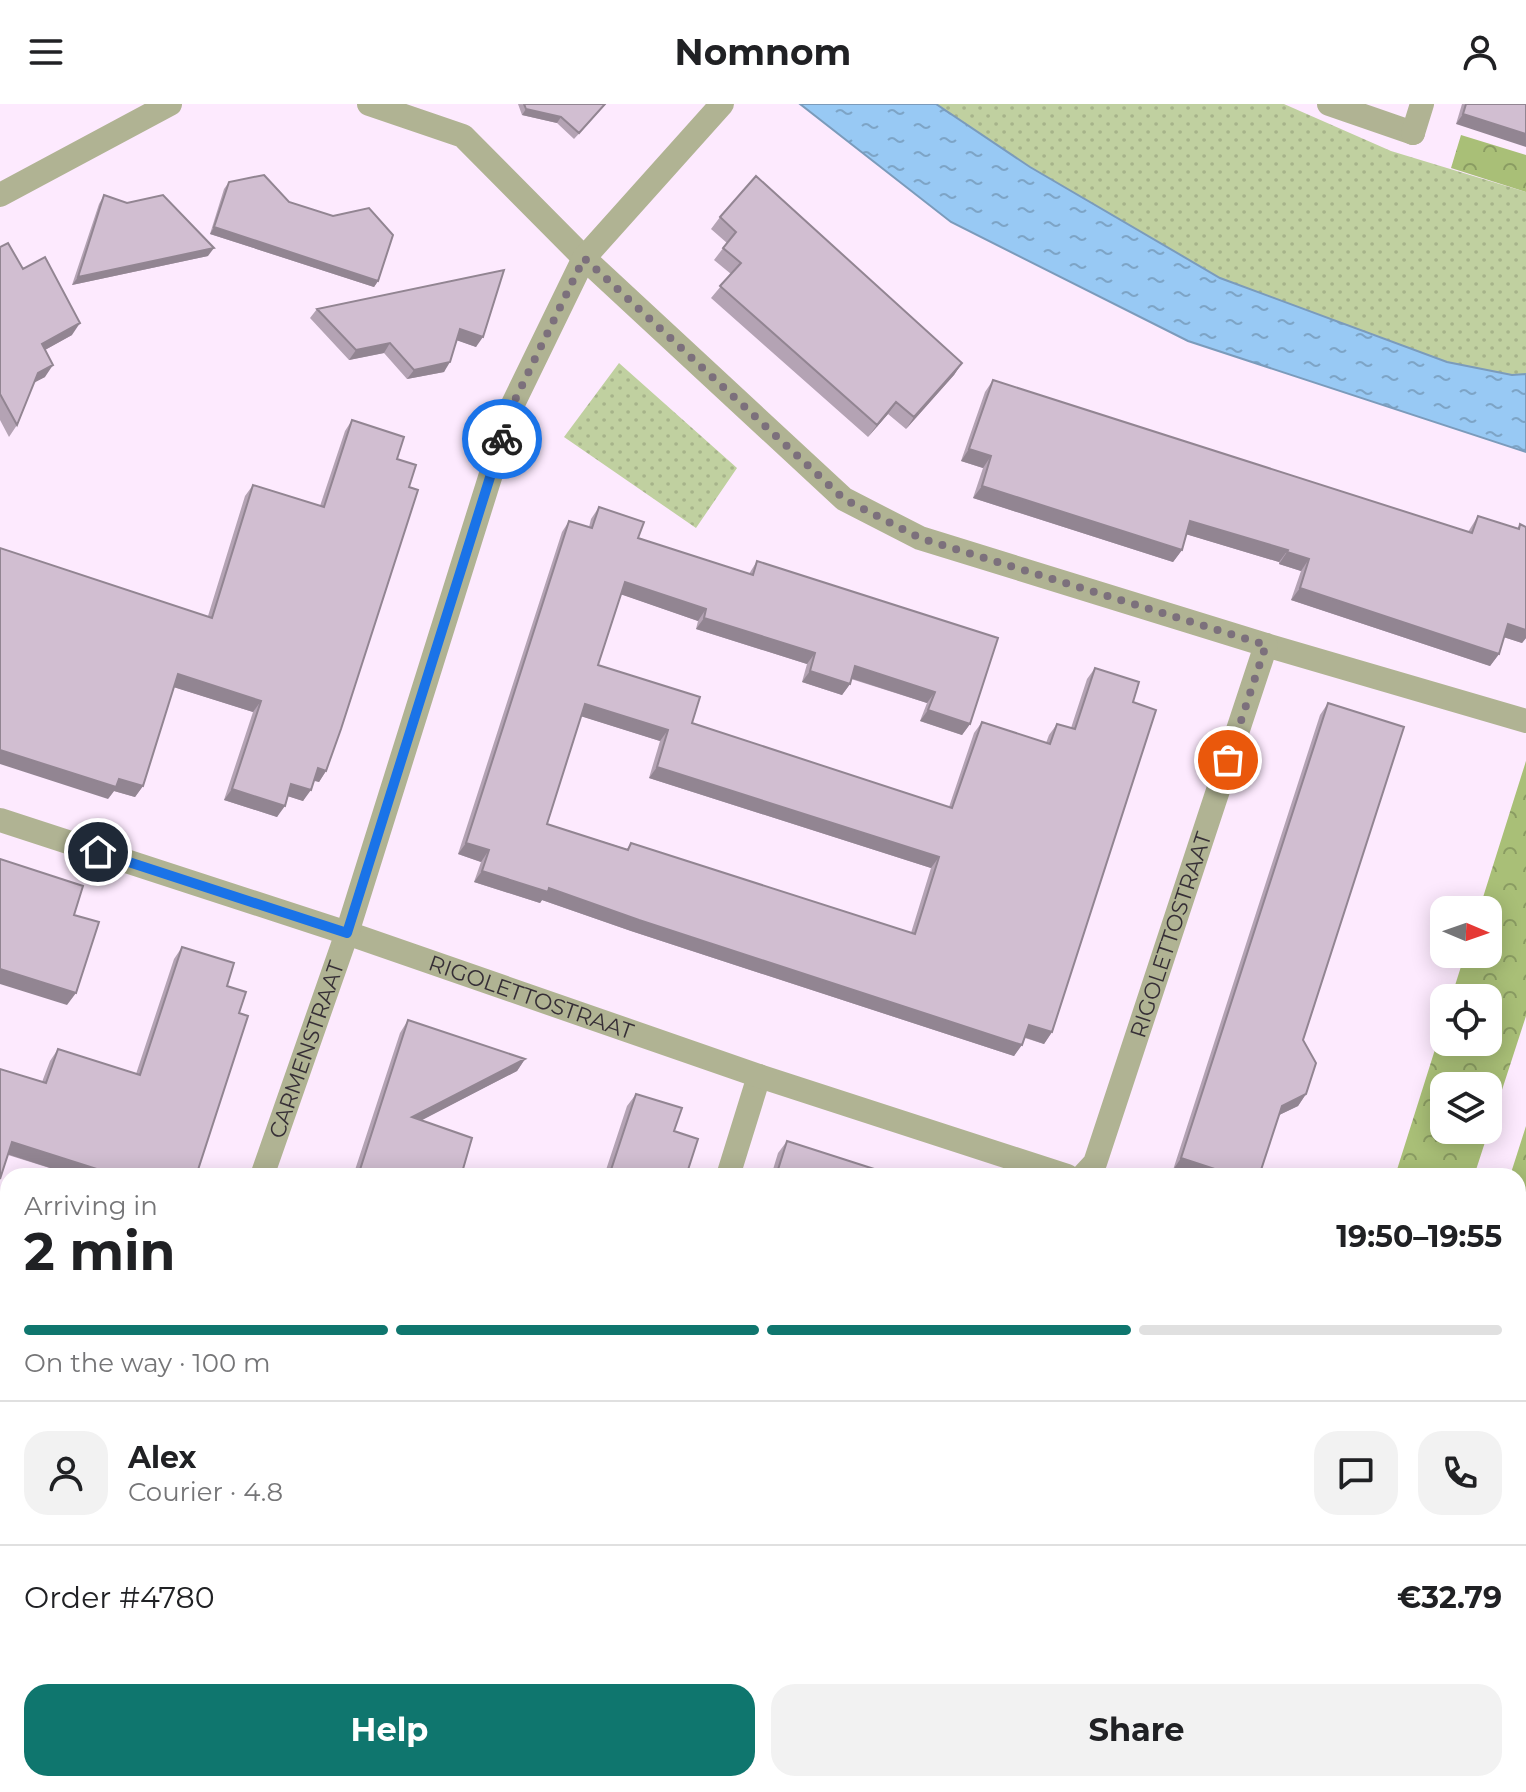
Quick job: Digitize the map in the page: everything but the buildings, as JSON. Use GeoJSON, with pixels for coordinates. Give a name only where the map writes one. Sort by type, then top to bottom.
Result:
{"type":"FeatureCollection","features":[{"type":"Feature","properties":{"kind":"street"},"geometry":{"type":"LineString","coordinates":[[0,195],[170,104]]}},
{"type":"Feature","properties":{"kind":"street"},"geometry":{"type":"LineString","coordinates":[[369,104],[463,136],[584,258],[844,499],[920,538],[1266,645],[1526,721]]}},
{"type":"Feature","properties":{"kind":"street","name":"CARMENSTRAAT"},"geometry":{"type":"LineString","coordinates":[[265,1168],[347,933],[513,404],[584,258],[722,104]]}},
{"type":"Feature","properties":{"kind":"street"},"geometry":{"type":"LineString","coordinates":[[1329,104],[1413,133],[1422,104]]}},
{"type":"Feature","properties":{"kind":"street","name":"RIGOLETTOSTRAAT"},"geometry":{"type":"LineString","coordinates":[[1090,1168],[1095,1163],[1266,645]]}},
{"type":"Feature","properties":{"kind":"street","name":"RIGOLETTOSTRAAT"},"geometry":{"type":"LineString","coordinates":[[0,820],[347,933],[759,1076],[1042,1168]]}},
{"type":"Feature","properties":{"kind":"street"},"geometry":{"type":"LineString","coordinates":[[730,1168],[759,1076]]}},
{"type":"Feature","properties":{"kind":"green space"},"geometry":{"type":"Polygon","coordinates":[[[936,104],[1284,104],[1391,151],[1526,192],[1526,374],[1512,375],[1447,362],[1220,278],[1030,167],[936,104]]]}},
{"type":"Feature","properties":{"kind":"green space"},"geometry":{"type":"Polygon","coordinates":[[[1461,135],[1526,155],[1526,192],[1451,168],[1461,135]]]}},
{"type":"Feature","properties":{"kind":"green space"},"geometry":{"type":"Polygon","coordinates":[[[619,363],[737,468],[696,528],[564,437],[619,363]]]}},
{"type":"Feature","properties":{"kind":"green space"},"geometry":{"type":"Polygon","coordinates":[[[1526,761],[1526,1016],[1502,1090],[1502,1072],[1430,1072],[1430,1144],[1484,1144],[1477,1168],[1398,1168],[1433,1056],[1502,1056],[1502,984],[1455,984],[1461,968],[1502,968],[1502,896],[1483,896],[1526,761]]]}},
{"type":"Feature","properties":{"kind":"green space"},"geometry":{"type":"Polygon","coordinates":[[[1526,1126],[1526,1168],[1513,1168],[1526,1126]]]}},
{"type":"Feature","properties":{"kind":"water"},"geometry":{"type":"Polygon","coordinates":[[[800,104],[936,104],[1030,167],[1220,278],[1447,362],[1512,375],[1526,374],[1526,452],[1188,341],[951,222],[800,104]]]}},
{"type":"Feature","properties":{"kind":"way so far"},"geometry":{"type":"LineString","coordinates":[[502,439],[513,404],[584,258],[844,499],[920,538],[1266,645],[1228,760]]}},
{"type":"Feature","properties":{"kind":"route"},"geometry":{"type":"LineString","coordinates":[[98,852],[347,933],[502,439]]}}]}
